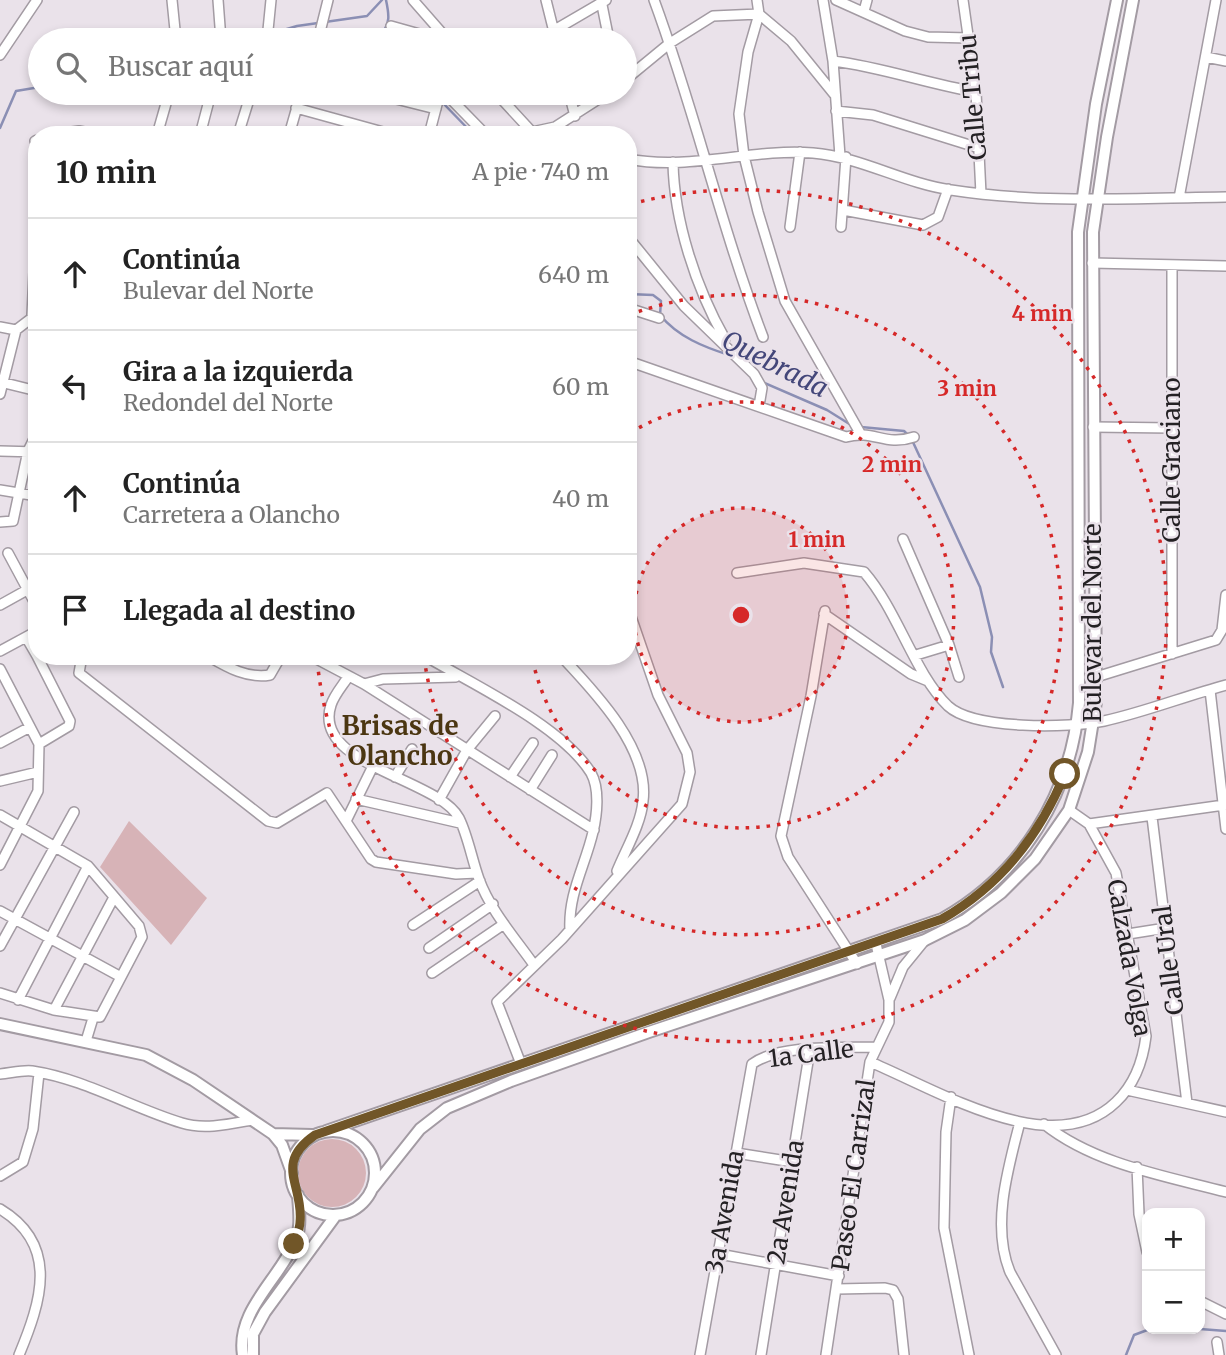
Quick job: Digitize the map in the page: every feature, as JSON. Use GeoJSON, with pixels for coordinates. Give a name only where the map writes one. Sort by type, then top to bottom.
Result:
{"type":"FeatureCollection","features":[{"type":"Feature","properties":{"kind":"main road","name":"Bulevar del Norte"},"geometry":{"type":"LineString","coordinates":[[320,1133],[876,944],[958,909],[989,887],[1021,852],[1048,814],[1065,774],[1077,724],[1077,271],[1081,199],[1117,0]]}},
{"type":"Feature","properties":{"kind":"main road","name":"Bulevar del Norte"},"geometry":{"type":"LineString","coordinates":[[373,1188],[420,1129],[447,1108],[601,1049],[925,940],[965,920],[1001,893],[1035,859],[1069,810],[1088,752],[1094,722],[1096,677],[1092,263],[1097,197],[1133,0]]}},
{"type":"Feature","properties":{"kind":"main road"},"geometry":{"type":"LineString","coordinates":[[0,1024],[146,1055],[171,1067],[252,1120],[273,1134],[282,1145],[298,1194],[300,1221],[294,1244],[249,1316],[240,1337],[243,1355]]}},
{"type":"Feature","properties":{"kind":"main road"},"geometry":{"type":"LineString","coordinates":[[292,1173],[298,1151],[320,1133]]}},
{"type":"Feature","properties":{"kind":"main road"},"geometry":{"type":"LineString","coordinates":[[273,1134],[351,1134],[361,1141],[374,1163],[373,1188],[357,1208],[336,1215],[314,1210],[298,1194]]}},
{"type":"Feature","properties":{"kind":"main road"},"geometry":{"type":"LineString","coordinates":[[253,1355],[253,1334],[265,1312],[336,1215]]}},
{"type":"Feature","properties":{"kind":"street"},"geometry":{"type":"LineString","coordinates":[[0,55],[37,0]]}},
{"type":"Feature","properties":{"kind":"street"},"geometry":{"type":"LineString","coordinates":[[172,0],[175,28]]}},
{"type":"Feature","properties":{"kind":"street"},"geometry":{"type":"LineString","coordinates":[[218,0],[220,28]]}},
{"type":"Feature","properties":{"kind":"street"},"geometry":{"type":"LineString","coordinates":[[269,28],[271,0]]}},
{"type":"Feature","properties":{"kind":"street"},"geometry":{"type":"LineString","coordinates":[[321,28],[328,0]]}},
{"type":"Feature","properties":{"kind":"street"},"geometry":{"type":"LineString","coordinates":[[413,0],[438,28]]}},
{"type":"Feature","properties":{"kind":"street"},"geometry":{"type":"LineString","coordinates":[[546,0],[552,28]]}},
{"type":"Feature","properties":{"kind":"street"},"geometry":{"type":"LineString","coordinates":[[654,0],[670,43],[731,251],[763,337]]}},
{"type":"Feature","properties":{"kind":"street"},"geometry":{"type":"LineString","coordinates":[[757,0],[759,14],[748,52],[740,114],[744,156],[785,302],[857,428],[897,442],[911,438]]}},
{"type":"Feature","properties":{"kind":"street"},"geometry":{"type":"LineString","coordinates":[[822,0],[833,61],[834,96],[843,157],[841,227]]}},
{"type":"Feature","properties":{"kind":"street"},"geometry":{"type":"LineString","coordinates":[[836,0],[905,32],[928,37],[969,38]]}},
{"type":"Feature","properties":{"kind":"street"},"geometry":{"type":"LineString","coordinates":[[864,11],[867,0]]}},
{"type":"Feature","properties":{"kind":"street","name":"Calle Tribu"},"geometry":{"type":"LineString","coordinates":[[963,0],[976,92],[981,194]]}},
{"type":"Feature","properties":{"kind":"street"},"geometry":{"type":"LineString","coordinates":[[1179,198],[1216,0]]}},
{"type":"Feature","properties":{"kind":"street"},"geometry":{"type":"LineString","coordinates":[[564,28],[603,1],[607,28]]}},
{"type":"Feature","properties":{"kind":"street"},"geometry":{"type":"LineString","coordinates":[[637,70],[670,43],[721,13],[759,14],[790,41],[834,96]]}},
{"type":"Feature","properties":{"kind":"street"},"geometry":{"type":"LineString","coordinates":[[391,26],[398,28]]}},
{"type":"Feature","properties":{"kind":"street"},"geometry":{"type":"LineString","coordinates":[[1206,57],[1226,61]]}},
{"type":"Feature","properties":{"kind":"street"},"geometry":{"type":"LineString","coordinates":[[833,61],[864,65],[929,84],[976,92]]}},
{"type":"Feature","properties":{"kind":"street"},"geometry":{"type":"LineString","coordinates":[[160,126],[166,105]]}},
{"type":"Feature","properties":{"kind":"street"},"geometry":{"type":"LineString","coordinates":[[202,126],[208,105]]}},
{"type":"Feature","properties":{"kind":"street"},"geometry":{"type":"LineString","coordinates":[[241,126],[247,105]]}},
{"type":"Feature","properties":{"kind":"street"},"geometry":{"type":"LineString","coordinates":[[291,126],[297,105]]}},
{"type":"Feature","properties":{"kind":"street"},"geometry":{"type":"LineString","coordinates":[[434,126],[438,105]]}},
{"type":"Feature","properties":{"kind":"street"},"geometry":{"type":"LineString","coordinates":[[449,105],[475,126]]}},
{"type":"Feature","properties":{"kind":"street"},"geometry":{"type":"LineString","coordinates":[[507,105],[526,126]]}},
{"type":"Feature","properties":{"kind":"street"},"geometry":{"type":"LineString","coordinates":[[572,105],[575,116]]}},
{"type":"Feature","properties":{"kind":"street"},"geometry":{"type":"LineString","coordinates":[[557,126],[591,105]]}},
{"type":"Feature","properties":{"kind":"street"},"geometry":{"type":"LineString","coordinates":[[296,108],[361,126]]}},
{"type":"Feature","properties":{"kind":"street"},"geometry":{"type":"LineString","coordinates":[[836,111],[873,115],[979,148]]}},
{"type":"Feature","properties":{"kind":"street"},"geometry":{"type":"LineString","coordinates":[[790,227],[800,152]]}},
{"type":"Feature","properties":{"kind":"street"},"geometry":{"type":"LineString","coordinates":[[637,160],[703,162],[800,152],[843,157],[948,190],[981,194],[1081,199],[1226,197]]}},
{"type":"Feature","properties":{"kind":"street"},"geometry":{"type":"LineString","coordinates":[[673,162],[679,212],[689,248],[711,315],[729,347]]}},
{"type":"Feature","properties":{"kind":"street"},"geometry":{"type":"LineString","coordinates":[[843,210],[923,225],[938,216],[948,190]]}},
{"type":"Feature","properties":{"kind":"street"},"geometry":{"type":"LineString","coordinates":[[637,248],[684,306],[754,374],[762,388],[759,405]]}},
{"type":"Feature","properties":{"kind":"street"},"geometry":{"type":"LineString","coordinates":[[1092,263],[1226,266]]}},
{"type":"Feature","properties":{"kind":"street","name":"Calle Graciano"},"geometry":{"type":"LineString","coordinates":[[1172,266],[1172,654]]}},
{"type":"Feature","properties":{"kind":"street"},"geometry":{"type":"LineString","coordinates":[[637,311],[659,318]]}},
{"type":"Feature","properties":{"kind":"street"},"geometry":{"type":"LineString","coordinates":[[0,394],[16,330],[28,320]]}},
{"type":"Feature","properties":{"kind":"street"},"geometry":{"type":"LineString","coordinates":[[0,327],[16,330]]}},
{"type":"Feature","properties":{"kind":"street"},"geometry":{"type":"LineString","coordinates":[[637,363],[846,437],[857,428]]}},
{"type":"Feature","properties":{"kind":"street"},"geometry":{"type":"LineString","coordinates":[[3,382],[28,389]]}},
{"type":"Feature","properties":{"kind":"street"},"geometry":{"type":"LineString","coordinates":[[1093,427],[1172,428]]}},
{"type":"Feature","properties":{"kind":"street"},"geometry":{"type":"LineString","coordinates":[[0,451],[28,452]]}},
{"type":"Feature","properties":{"kind":"street"},"geometry":{"type":"LineString","coordinates":[[0,522],[13,522],[17,493],[28,463]]}},
{"type":"Feature","properties":{"kind":"street"},"geometry":{"type":"LineString","coordinates":[[0,490],[28,495]]}},
{"type":"Feature","properties":{"kind":"street"},"geometry":{"type":"LineString","coordinates":[[904,539],[949,645],[959,677]]}},
{"type":"Feature","properties":{"kind":"street"},"geometry":{"type":"LineString","coordinates":[[0,605],[27,590],[3,554]]}},
{"type":"Feature","properties":{"kind":"street"},"geometry":{"type":"LineString","coordinates":[[737,573],[804,562],[864,572],[880,591],[929,681],[949,707],[966,718],[988,722],[1094,722],[1226,685]]}},
{"type":"Feature","properties":{"kind":"street"},"geometry":{"type":"LineString","coordinates":[[1096,677],[1216,640],[1222,630],[1226,595]]}},
{"type":"Feature","properties":{"kind":"street"},"geometry":{"type":"LineString","coordinates":[[857,964],[788,857],[781,836],[811,696],[825,613],[911,674],[929,681]]}},
{"type":"Feature","properties":{"kind":"street"},"geometry":{"type":"LineString","coordinates":[[521,1064],[496,1002],[570,930],[615,876],[641,852],[682,804],[690,772],[681,735],[658,695],[637,634]]}},
{"type":"Feature","properties":{"kind":"street"},"geometry":{"type":"LineString","coordinates":[[0,651],[26,637],[28,640]]}},
{"type":"Feature","properties":{"kind":"street"},"geometry":{"type":"LineString","coordinates":[[916,654],[949,645]]}},
{"type":"Feature","properties":{"kind":"street"},"geometry":{"type":"LineString","coordinates":[[39,744],[69,726],[70,721],[42,665]]}},
{"type":"Feature","properties":{"kind":"street"},"geometry":{"type":"LineString","coordinates":[[80,665],[79,673],[268,821],[277,823],[327,793],[370,859],[479,877]]}},
{"type":"Feature","properties":{"kind":"street"},"geometry":{"type":"LineString","coordinates":[[224,665],[258,677],[270,675],[276,665]]}},
{"type":"Feature","properties":{"kind":"street"},"geometry":{"type":"LineString","coordinates":[[327,665],[364,684],[594,830]]}},
{"type":"Feature","properties":{"kind":"street"},"geometry":{"type":"LineString","coordinates":[[439,665],[562,738],[592,774],[597,790],[594,830],[572,890],[570,930]]}},
{"type":"Feature","properties":{"kind":"street"},"geometry":{"type":"LineString","coordinates":[[569,665],[637,755],[643,802],[615,876]]}},
{"type":"Feature","properties":{"kind":"street"},"geometry":{"type":"LineString","coordinates":[[0,669],[39,744],[38,791],[22,827],[0,865]]}},
{"type":"Feature","properties":{"kind":"street"},"geometry":{"type":"LineString","coordinates":[[348,677],[331,705],[329,723],[338,741],[373,766],[439,800],[458,816],[479,877],[505,924],[534,965]]}},
{"type":"Feature","properties":{"kind":"street"},"geometry":{"type":"LineString","coordinates":[[364,684],[383,679],[457,677]]}},
{"type":"Feature","properties":{"kind":"street"},"geometry":{"type":"LineString","coordinates":[[1210,690],[1226,830]]}},
{"type":"Feature","properties":{"kind":"street"},"geometry":{"type":"LineString","coordinates":[[439,800],[467,750],[495,716]]}},
{"type":"Feature","properties":{"kind":"street"},"geometry":{"type":"LineString","coordinates":[[0,743],[30,727]]}},
{"type":"Feature","properties":{"kind":"street"},"geometry":{"type":"LineString","coordinates":[[510,777],[533,743]]}},
{"type":"Feature","properties":{"kind":"street"},"geometry":{"type":"LineString","coordinates":[[395,778],[412,749]]}},
{"type":"Feature","properties":{"kind":"street"},"geometry":{"type":"LineString","coordinates":[[530,789],[552,755]]}},
{"type":"Feature","properties":{"kind":"street"},"geometry":{"type":"LineString","coordinates":[[1218,760],[1226,767]]}},
{"type":"Feature","properties":{"kind":"street"},"geometry":{"type":"LineString","coordinates":[[346,821],[373,766]]}},
{"type":"Feature","properties":{"kind":"street"},"geometry":{"type":"LineString","coordinates":[[0,781],[38,772]]}},
{"type":"Feature","properties":{"kind":"street"},"geometry":{"type":"LineString","coordinates":[[356,799],[460,823]]}},
{"type":"Feature","properties":{"kind":"street"},"geometry":{"type":"LineString","coordinates":[[1089,824],[1223,805]]}},
{"type":"Feature","properties":{"kind":"street","name":"Calzada Volga"},"geometry":{"type":"LineString","coordinates":[[870,1062],[986,1113],[1020,1122],[1089,1122],[1102,1115],[1128,1090],[1143,1058],[1146,1035],[1116,873],[1089,824],[1069,810]]}},
{"type":"Feature","properties":{"kind":"street"},"geometry":{"type":"LineString","coordinates":[[0,946],[74,812]]}},
{"type":"Feature","properties":{"kind":"street"},"geometry":{"type":"LineString","coordinates":[[0,815],[88,866],[113,899],[139,926],[142,937],[100,1017],[54,1010],[0,993]]}},
{"type":"Feature","properties":{"kind":"street","name":"Calle Ural"},"geometry":{"type":"LineString","coordinates":[[1152,817],[1187,1102]]}},
{"type":"Feature","properties":{"kind":"street"},"geometry":{"type":"LineString","coordinates":[[18,1000],[88,866]]}},
{"type":"Feature","properties":{"kind":"street"},"geometry":{"type":"LineString","coordinates":[[414,925],[479,877]]}},
{"type":"Feature","properties":{"kind":"street"},"geometry":{"type":"LineString","coordinates":[[54,1010],[113,899]]}},
{"type":"Feature","properties":{"kind":"street"},"geometry":{"type":"LineString","coordinates":[[429,948],[493,904]]}},
{"type":"Feature","properties":{"kind":"street"},"geometry":{"type":"LineString","coordinates":[[0,911],[121,977]]}},
{"type":"Feature","properties":{"kind":"street"},"geometry":{"type":"LineString","coordinates":[[432,973],[505,924]]}},
{"type":"Feature","properties":{"kind":"street"},"geometry":{"type":"LineString","coordinates":[[1128,934],[1166,928]]}},
{"type":"Feature","properties":{"kind":"street","name":"Paseo El Carrizal"},"geometry":{"type":"LineString","coordinates":[[889,1000],[903,967],[925,940]]}},
{"type":"Feature","properties":{"kind":"street","name":"Paseo El Carrizal"},"geometry":{"type":"LineString","coordinates":[[826,1355],[870,1062],[875,1047],[889,1025],[889,1000],[876,944]]}},
{"type":"Feature","properties":{"kind":"street"},"geometry":{"type":"LineString","coordinates":[[86,1041],[93,1018]]}},
{"type":"Feature","properties":{"kind":"street","name":"1a Calle"},"geometry":{"type":"LineString","coordinates":[[751,1069],[761,1059],[810,1049],[875,1047]]}},
{"type":"Feature","properties":{"kind":"street","name":"2a Avenida"},"geometry":{"type":"LineString","coordinates":[[761,1355],[810,1049]]}},
{"type":"Feature","properties":{"kind":"street","name":"3a Avenida"},"geometry":{"type":"LineString","coordinates":[[700,1355],[751,1069]]}},
{"type":"Feature","properties":{"kind":"street"},"geometry":{"type":"LineString","coordinates":[[0,1074],[23,1070],[39,1073],[130,1101],[184,1124],[224,1126],[252,1120]]}},
{"type":"Feature","properties":{"kind":"street"},"geometry":{"type":"LineString","coordinates":[[0,1176],[23,1162],[33,1129],[39,1073]]}},
{"type":"Feature","properties":{"kind":"street"},"geometry":{"type":"LineString","coordinates":[[1128,1090],[1226,1112]]}},
{"type":"Feature","properties":{"kind":"street"},"geometry":{"type":"LineString","coordinates":[[951,1097],[946,1132],[944,1228],[969,1355]]}},
{"type":"Feature","properties":{"kind":"street"},"geometry":{"type":"LineString","coordinates":[[1020,1122],[1003,1202],[1005,1257],[1010,1272],[1056,1355]]}},
{"type":"Feature","properties":{"kind":"street"},"geometry":{"type":"LineString","coordinates":[[1045,1124],[1073,1145],[1137,1167],[1226,1192]]}},
{"type":"Feature","properties":{"kind":"street"},"geometry":{"type":"LineString","coordinates":[[736,1153],[793,1162]]}},
{"type":"Feature","properties":{"kind":"street"},"geometry":{"type":"LineString","coordinates":[[1137,1167],[1142,1228]]}},
{"type":"Feature","properties":{"kind":"street"},"geometry":{"type":"LineString","coordinates":[[0,1209],[21,1227],[37,1247],[42,1273],[36,1310],[19,1355]]}},
{"type":"Feature","properties":{"kind":"street"},"geometry":{"type":"LineString","coordinates":[[719,1254],[839,1276]]}},
{"type":"Feature","properties":{"kind":"street"},"geometry":{"type":"LineString","coordinates":[[837,1289],[893,1290],[898,1299],[904,1355]]}},
{"type":"Feature","properties":{"kind":"street"},"geometry":{"type":"LineString","coordinates":[[1205,1304],[1226,1314]]}},
{"type":"Feature","properties":{"kind":"street"},"geometry":{"type":"LineString","coordinates":[[1217,1342],[1219,1355]]}},
{"type":"Feature","properties":{"kind":"shaded area"},"geometry":{"type":"Polygon","coordinates":[[[129,821],[207,898],[171,945],[100,867],[129,821]]]}},
{"type":"Feature","properties":{"kind":"shaded area"},"geometry":{"type":"Polygon","coordinates":[[[332,1139],[345,1142],[356,1149],[363,1160],[366,1173],[363,1186],[356,1197],[345,1204],[332,1207],[319,1204],[308,1197],[301,1186],[298,1173],[301,1160],[308,1149],[319,1142],[332,1139]]]}},
{"type":"Feature","properties":{"kind":"waterway"},"geometry":{"type":"LineString","coordinates":[[290,28],[367,16],[382,0]]}},
{"type":"Feature","properties":{"kind":"waterway","name":"Quebrada"},"geometry":{"type":"LineString","coordinates":[[385,28],[388,19],[386,0]]}},
{"type":"Feature","properties":{"kind":"waterway"},"geometry":{"type":"LineString","coordinates":[[0,128],[16,91],[28,89]]}},
{"type":"Feature","properties":{"kind":"waterway","name":"Quebrada"},"geometry":{"type":"LineString","coordinates":[[445,105],[465,126]]}},
{"type":"Feature","properties":{"kind":"waterway","name":"Quebrada"},"geometry":{"type":"LineString","coordinates":[[637,294],[653,295],[661,301],[660,315],[683,335],[729,355]]}},
{"type":"Feature","properties":{"kind":"waterway","name":"Quebrada"},"geometry":{"type":"LineString","coordinates":[[760,381],[827,410],[851,425]]}},
{"type":"Feature","properties":{"kind":"waterway","name":"Quebrada"},"geometry":{"type":"LineString","coordinates":[[861,427],[904,431],[908,435]]}},
{"type":"Feature","properties":{"kind":"waterway","name":"Quebrada"},"geometry":{"type":"LineString","coordinates":[[912,440],[980,587],[992,637],[991,652],[1003,687]]}},
{"type":"Feature","properties":{"kind":"waterway"},"geometry":{"type":"LineString","coordinates":[[1205,1329],[1226,1331]]}},
{"type":"Feature","properties":{"kind":"waterway"},"geometry":{"type":"LineString","coordinates":[[1126,1355],[1134,1335],[1142,1332]]}},
{"type":"Feature","properties":{"kind":"district","name":"Brisas de Olancho"},"geometry":{"type":"Point","coordinates":[400,741]}},
{"type":"Feature","properties":{"kind":"route"},"geometry":{"type":"LineString","coordinates":[[294,1244],[300,1221],[298,1194],[293,1184],[293,1161],[305,1142],[315,1135],[876,944],[942,919],[989,887],[1021,852],[1048,814],[1065,774]]}}]}
